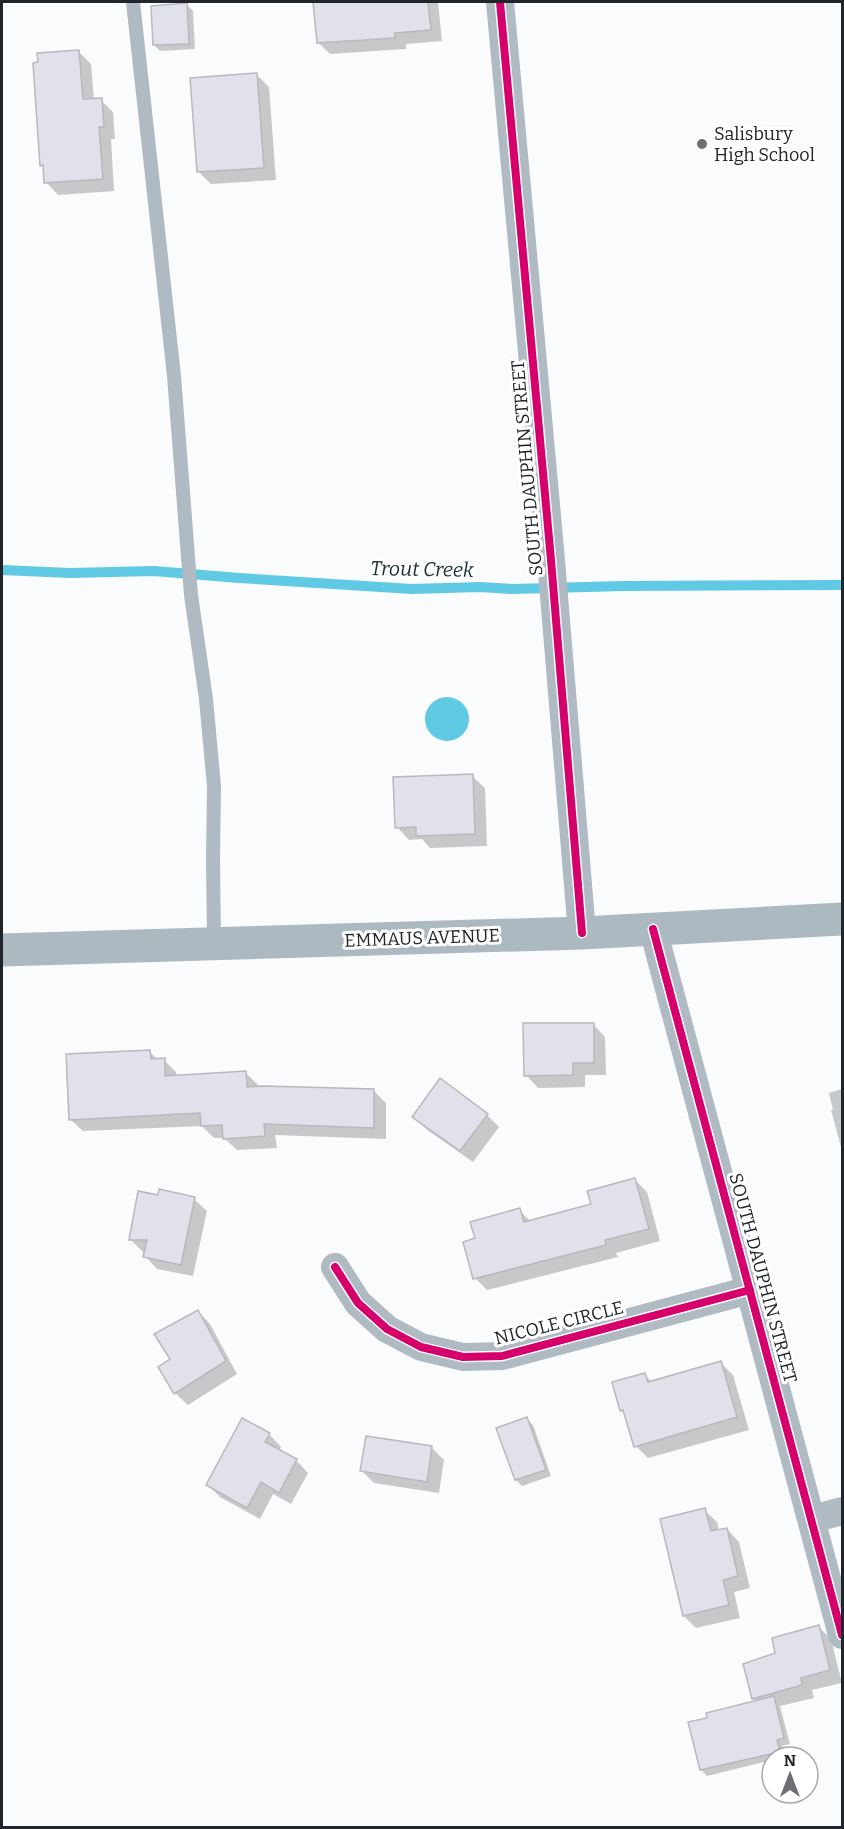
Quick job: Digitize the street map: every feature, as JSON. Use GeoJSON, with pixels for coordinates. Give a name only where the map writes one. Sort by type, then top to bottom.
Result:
{"type":"FeatureCollection","features":[{"type":"Feature","properties":{"kind":"main road","name":"EMMAUS AVENUE"},"geometry":{"type":"LineString","coordinates":[[2,950],[582,933],[843,919]]}},
{"type":"Feature","properties":{"kind":"street","name":"SOUTH DAUPHIN STREET"},"geometry":{"type":"LineString","coordinates":[[500,2],[551,560],[582,933]]}},
{"type":"Feature","properties":{"kind":"street","name":"SOUTH DAUPHIN STREET"},"geometry":{"type":"LineString","coordinates":[[653,929],[843,1635]]}},
{"type":"Feature","properties":{"kind":"street","name":"NICOLE CIRCLE"},"geometry":{"type":"LineString","coordinates":[[335,1267],[358,1304],[387,1329],[421,1347],[463,1357],[502,1356],[750,1290]]}},
{"type":"Feature","properties":{"kind":"street"},"geometry":{"type":"LineString","coordinates":[[812,1519],[843,1511]]}},
{"type":"Feature","properties":{"kind":"lane"},"geometry":{"type":"LineString","coordinates":[[134,2],[174,376],[191,595],[206,699],[214,786],[214,944]]}},
{"type":"Feature","properties":{"kind":"water"},"geometry":{"type":"Polygon","coordinates":[[[447,697],[462,704],[469,719],[462,734],[447,741],[432,734],[425,719],[432,704],[447,697]]]}},
{"type":"Feature","properties":{"kind":"building"},"geometry":{"type":"Polygon","coordinates":[[[313,2],[428,2],[431,30],[395,33],[395,38],[317,43],[313,2]]]}},
{"type":"Feature","properties":{"kind":"building"},"geometry":{"type":"Polygon","coordinates":[[[187,3],[189,44],[153,45],[151,6],[187,3]]]}},
{"type":"Feature","properties":{"kind":"building"},"geometry":{"type":"Polygon","coordinates":[[[79,50],[83,99],[102,98],[104,127],[99,127],[103,179],[44,183],[43,165],[40,166],[33,63],[38,62],[37,53],[79,50]]]}},
{"type":"Feature","properties":{"kind":"building"},"geometry":{"type":"Polygon","coordinates":[[[257,73],[264,168],[197,172],[190,78],[257,73]]]}},
{"type":"Feature","properties":{"kind":"building"},"geometry":{"type":"Polygon","coordinates":[[[473,774],[475,834],[416,836],[416,827],[395,828],[393,777],[473,774]]]}},
{"type":"Feature","properties":{"kind":"building"},"geometry":{"type":"Polygon","coordinates":[[[523,1023],[594,1023],[594,1063],[573,1063],[573,1075],[524,1076],[523,1023]]]}},
{"type":"Feature","properties":{"kind":"building"},"geometry":{"type":"Polygon","coordinates":[[[150,1050],[151,1059],[165,1058],[165,1076],[246,1071],[247,1087],[374,1089],[374,1128],[264,1124],[265,1136],[223,1139],[222,1125],[201,1126],[200,1113],[69,1120],[66,1054],[150,1050]]]}},
{"type":"Feature","properties":{"kind":"building"},"geometry":{"type":"Polygon","coordinates":[[[440,1078],[488,1114],[460,1151],[412,1117],[440,1078]]]}},
{"type":"Feature","properties":{"kind":"building"},"geometry":{"type":"Polygon","coordinates":[[[635,1178],[649,1229],[605,1240],[606,1245],[473,1279],[463,1242],[475,1238],[470,1222],[520,1208],[524,1222],[591,1204],[587,1191],[635,1178]]]}},
{"type":"Feature","properties":{"kind":"building"},"geometry":{"type":"Polygon","coordinates":[[[159,1189],[195,1197],[181,1265],[143,1257],[147,1240],[129,1240],[138,1191],[158,1195],[159,1189]]]}},
{"type":"Feature","properties":{"kind":"building"},"geometry":{"type":"Polygon","coordinates":[[[198,1310],[226,1361],[174,1394],[158,1367],[170,1359],[154,1334],[198,1310]]]}},
{"type":"Feature","properties":{"kind":"building"},"geometry":{"type":"Polygon","coordinates":[[[721,1361],[737,1417],[634,1447],[612,1382],[645,1373],[648,1382],[721,1361]]]}},
{"type":"Feature","properties":{"kind":"building"},"geometry":{"type":"Polygon","coordinates":[[[527,1417],[546,1470],[515,1480],[496,1428],[527,1417]]]}},
{"type":"Feature","properties":{"kind":"building"},"geometry":{"type":"Polygon","coordinates":[[[242,1418],[270,1433],[265,1442],[297,1459],[279,1493],[261,1482],[247,1508],[206,1485],[242,1418]]]}},
{"type":"Feature","properties":{"kind":"building"},"geometry":{"type":"Polygon","coordinates":[[[366,1436],[432,1446],[427,1482],[360,1471],[366,1436]]]}},
{"type":"Feature","properties":{"kind":"building"},"geometry":{"type":"Polygon","coordinates":[[[705,1508],[711,1531],[727,1528],[738,1576],[723,1580],[729,1605],[683,1616],[660,1519],[705,1508]]]}},
{"type":"Feature","properties":{"kind":"building"},"geometry":{"type":"Polygon","coordinates":[[[819,1625],[830,1670],[801,1678],[802,1685],[752,1699],[743,1664],[775,1653],[772,1638],[819,1625]]]}},
{"type":"Feature","properties":{"kind":"building"},"geometry":{"type":"Polygon","coordinates":[[[774,1696],[784,1738],[777,1740],[778,1745],[760,1745],[760,1756],[700,1770],[688,1722],[707,1718],[706,1713],[774,1696]]]}},
{"type":"Feature","properties":{"kind":"waterway","name":"Trout Creek"},"geometry":{"type":"LineString","coordinates":[[2,570],[70,573],[154,571],[412,589],[842,585]]}},
{"type":"Feature","properties":{"kind":"cycle path"},"geometry":{"type":"LineString","coordinates":[[500,2],[551,560],[582,933]]}},
{"type":"Feature","properties":{"kind":"cycle path"},"geometry":{"type":"LineString","coordinates":[[653,929],[842,1635]]}},
{"type":"Feature","properties":{"kind":"cycle path"},"geometry":{"type":"LineString","coordinates":[[335,1267],[358,1303],[387,1329],[421,1347],[463,1357],[502,1356],[750,1290]]}},
{"type":"Feature","properties":{"kind":"place","name":"Salisbury High School"},"geometry":{"type":"Point","coordinates":[702,144]}}]}
